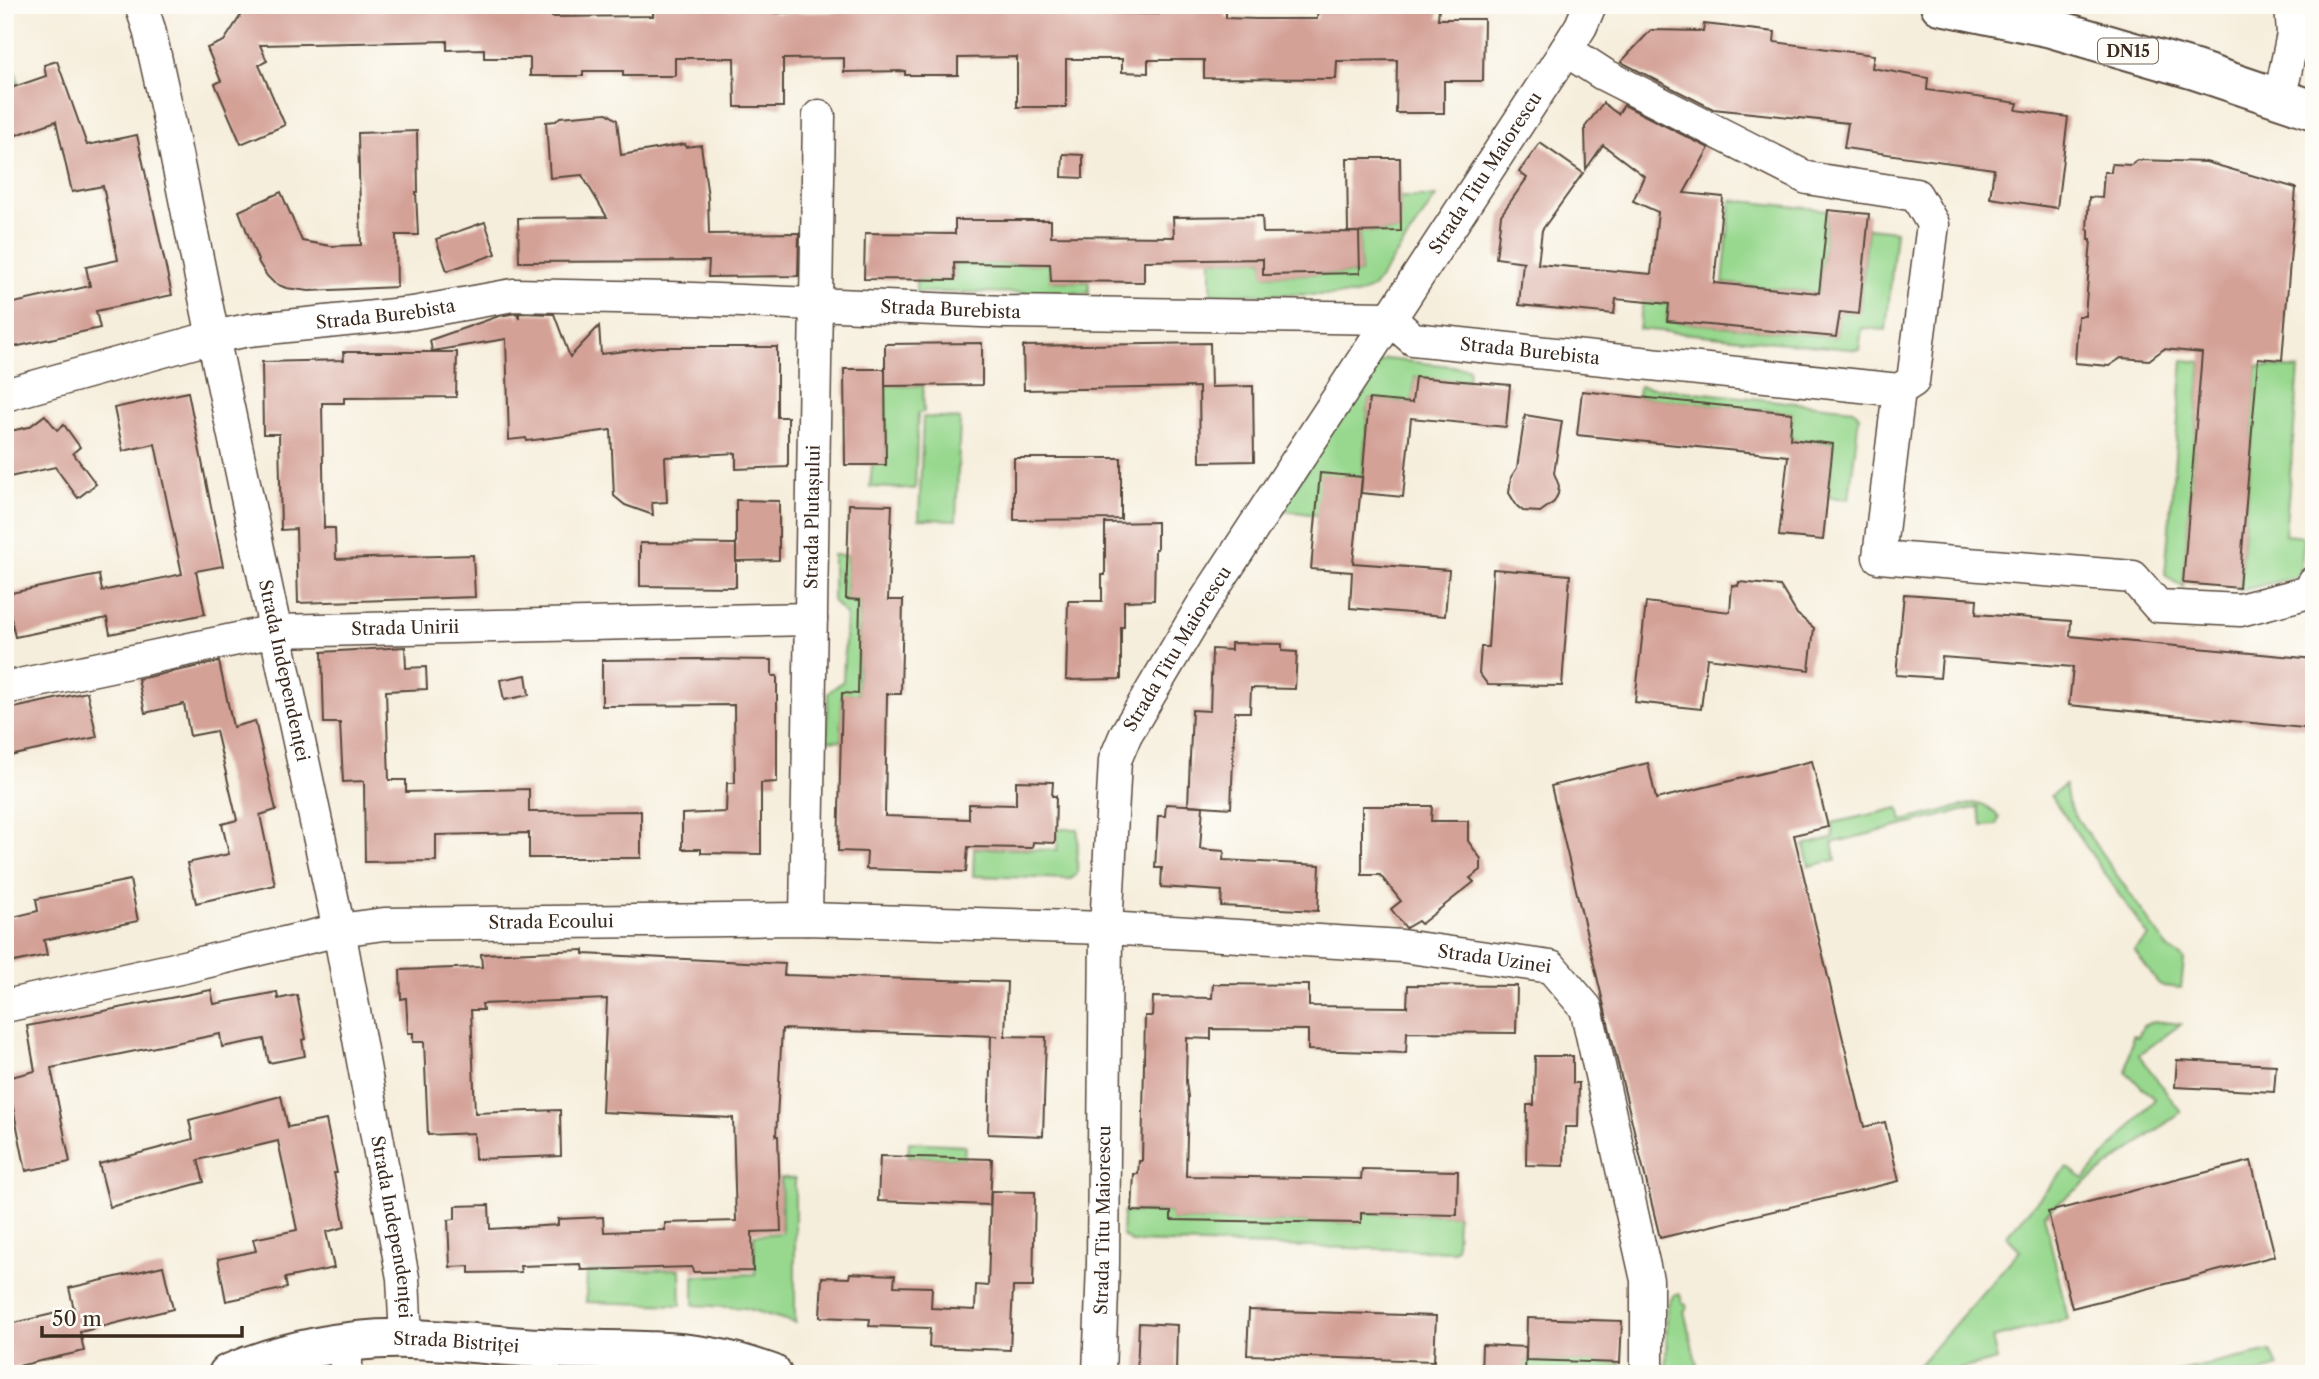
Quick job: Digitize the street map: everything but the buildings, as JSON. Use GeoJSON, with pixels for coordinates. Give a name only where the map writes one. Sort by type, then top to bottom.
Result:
{"type":"FeatureCollection","features":[{"type":"Feature","properties":{"kind":"main road","name":"DN15"},"geometry":{"type":"LineString","coordinates":[[1940,5],[2051,28],[2195,70],[2314,110]]}},
{"type":"Feature","properties":{"kind":"main road","name":"DN15"},"geometry":{"type":"LineString","coordinates":[[2029,5],[2192,48],[2299,83]]}},
{"type":"Feature","properties":{"kind":"main road","name":"Strada Bistriței"},"geometry":{"type":"LineString","coordinates":[[228,1374],[257,1361],[346,1358],[406,1339],[543,1361],[676,1353],[712,1357],[772,1374]]}},
{"type":"Feature","properties":{"kind":"street","name":"Strada Independenței"},"geometry":{"type":"LineString","coordinates":[[141,5],[167,110],[339,930],[403,1278],[406,1339]]}},
{"type":"Feature","properties":{"kind":"street"},"geometry":{"type":"LineString","coordinates":[[2291,5],[2299,83]]}},
{"type":"Feature","properties":{"kind":"street"},"geometry":{"type":"LineString","coordinates":[[1579,22],[1603,74],[1807,178],[1916,195],[1933,224],[1913,381],[1899,390],[1880,556],[2133,577],[2158,606],[2240,610],[2313,591],[2314,582]]}},
{"type":"Feature","properties":{"kind":"street","name":"Strada Titu Maiorescu"},"geometry":{"type":"LineString","coordinates":[[1099,1374],[1103,1263],[1106,928],[1115,760],[1126,734],[1202,606],[1579,22]]}},
{"type":"Feature","properties":{"kind":"street","name":"Strada Plutașului"},"geometry":{"type":"LineString","coordinates":[[806,919],[819,116]]}},
{"type":"Feature","properties":{"kind":"street","name":"Strada Burebista"},"geometry":{"type":"LineString","coordinates":[[5,395],[213,337],[249,330],[413,313],[513,295],[670,298],[1005,312],[1389,318],[1413,339],[1899,390]]}},
{"type":"Feature","properties":{"kind":"street","name":"Strada Unirii"},"geometry":{"type":"LineString","coordinates":[[5,688],[275,631],[811,619]]}},
{"type":"Feature","properties":{"kind":"street","name":"Strada Ecoului"},"geometry":{"type":"LineString","coordinates":[[5,1006],[339,930],[384,924],[806,919],[1106,928]]}},
{"type":"Feature","properties":{"kind":"street","name":"Strada Uzinei"},"geometry":{"type":"LineString","coordinates":[[1106,928],[1402,946],[1551,967],[1586,1008],[1647,1280],[1647,1374]]}},
{"type":"Feature","properties":{"kind":"green space"},"geometry":{"type":"Polygon","coordinates":[[[5,43],[19,83],[5,87],[5,43]]]}},
{"type":"Feature","properties":{"kind":"green space"},"geometry":{"type":"Polygon","coordinates":[[[1400,197],[1436,197],[1373,288],[1356,295],[1211,294],[1211,260],[1263,259],[1264,275],[1360,273],[1359,232],[1400,231],[1400,197]]]}},
{"type":"Feature","properties":{"kind":"green space"},"geometry":{"type":"Polygon","coordinates":[[[1731,200],[1828,210],[1819,293],[1723,283],[1731,200]]]}},
{"type":"Feature","properties":{"kind":"green space"},"geometry":{"type":"Polygon","coordinates":[[[1868,228],[1896,231],[1886,330],[1862,328],[1859,350],[1639,329],[1643,301],[1669,304],[1667,321],[1836,337],[1839,312],[1859,313],[1868,228]]]}},
{"type":"Feature","properties":{"kind":"green space"},"geometry":{"type":"Polygon","coordinates":[[[954,263],[1050,264],[1051,281],[1089,282],[1089,293],[916,292],[916,279],[955,280],[954,263]]]}},
{"type":"Feature","properties":{"kind":"green space"},"geometry":{"type":"Polygon","coordinates":[[[1386,359],[1469,368],[1468,382],[1415,377],[1412,403],[1369,399],[1362,477],[1316,515],[1281,510],[1373,366],[1386,359]]]}},
{"type":"Feature","properties":{"kind":"green space"},"geometry":{"type":"Polygon","coordinates":[[[2183,360],[2201,362],[2183,587],[2165,575],[2183,360]]]}},
{"type":"Feature","properties":{"kind":"green space"},"geometry":{"type":"Polygon","coordinates":[[[2257,366],[2299,369],[2285,535],[2304,537],[2300,576],[2239,591],[2257,366]]]}},
{"type":"Feature","properties":{"kind":"green space"},"geometry":{"type":"Polygon","coordinates":[[[885,386],[923,386],[924,412],[918,413],[915,489],[870,487],[872,465],[886,464],[885,386]]]}},
{"type":"Feature","properties":{"kind":"green space"},"geometry":{"type":"Polygon","coordinates":[[[1639,386],[1853,409],[1859,416],[1849,499],[1827,497],[1833,444],[1790,439],[1792,413],[1638,397],[1639,386]]]}},
{"type":"Feature","properties":{"kind":"green space"},"geometry":{"type":"Polygon","coordinates":[[[923,417],[960,419],[956,520],[919,519],[923,417]]]}},
{"type":"Feature","properties":{"kind":"green space"},"geometry":{"type":"Polygon","coordinates":[[[833,555],[847,555],[846,599],[860,600],[858,694],[842,694],[841,741],[827,740],[828,693],[843,681],[846,615],[833,601],[833,555]]]}},
{"type":"Feature","properties":{"kind":"green space"},"geometry":{"type":"Polygon","coordinates":[[[2065,785],[2068,802],[2074,814],[2168,948],[2184,960],[2181,988],[2158,983],[2134,950],[2149,937],[2051,796],[2065,785]]]}},
{"type":"Feature","properties":{"kind":"green space"},"geometry":{"type":"Polygon","coordinates":[[[1974,803],[1994,812],[1999,818],[1997,825],[1983,826],[1978,807],[1832,843],[1836,860],[1809,866],[1804,845],[1834,838],[1832,823],[1899,808],[1902,821],[1974,803]]]}},
{"type":"Feature","properties":{"kind":"green space"},"geometry":{"type":"Polygon","coordinates":[[[1058,829],[1078,829],[1077,874],[1071,879],[973,876],[974,848],[1057,850],[1058,829]]]}},
{"type":"Feature","properties":{"kind":"green space"},"geometry":{"type":"Polygon","coordinates":[[[2154,1021],[2181,1024],[2139,1055],[2181,1112],[2044,1214],[2068,1319],[1992,1338],[1997,1360],[1949,1374],[1911,1374],[2020,1250],[2006,1236],[2067,1167],[2084,1179],[2155,1099],[2126,1072],[2133,1035],[2138,1036],[2143,1026],[2154,1021]]]}},
{"type":"Feature","properties":{"kind":"green space"},"geometry":{"type":"Polygon","coordinates":[[[909,1142],[965,1145],[964,1159],[908,1156],[909,1142]]]}},
{"type":"Feature","properties":{"kind":"green space"},"geometry":{"type":"Polygon","coordinates":[[[781,1178],[795,1179],[795,1323],[745,1308],[694,1305],[694,1276],[755,1274],[754,1235],[782,1233],[781,1178]]]}},
{"type":"Feature","properties":{"kind":"green space"},"geometry":{"type":"Polygon","coordinates":[[[1123,1212],[1171,1212],[1172,1220],[1360,1223],[1361,1213],[1457,1215],[1456,1248],[1453,1251],[1131,1242],[1122,1235],[1123,1212]]]}},
{"type":"Feature","properties":{"kind":"green space"},"geometry":{"type":"Polygon","coordinates":[[[680,1269],[681,1305],[586,1302],[587,1272],[680,1269]]]}},
{"type":"Feature","properties":{"kind":"green space"},"geometry":{"type":"Polygon","coordinates":[[[1680,1294],[1687,1308],[1684,1311],[1699,1374],[1666,1374],[1667,1307],[1673,1296],[1680,1294]]]}},
{"type":"Feature","properties":{"kind":"green space"},"geometry":{"type":"Polygon","coordinates":[[[2271,1351],[2278,1367],[2256,1374],[2166,1374],[2271,1351]]]}},
{"type":"Feature","properties":{"kind":"green space"},"geometry":{"type":"Polygon","coordinates":[[[1525,1360],[1621,1363],[1620,1374],[1525,1374],[1525,1360]]]}}]}
